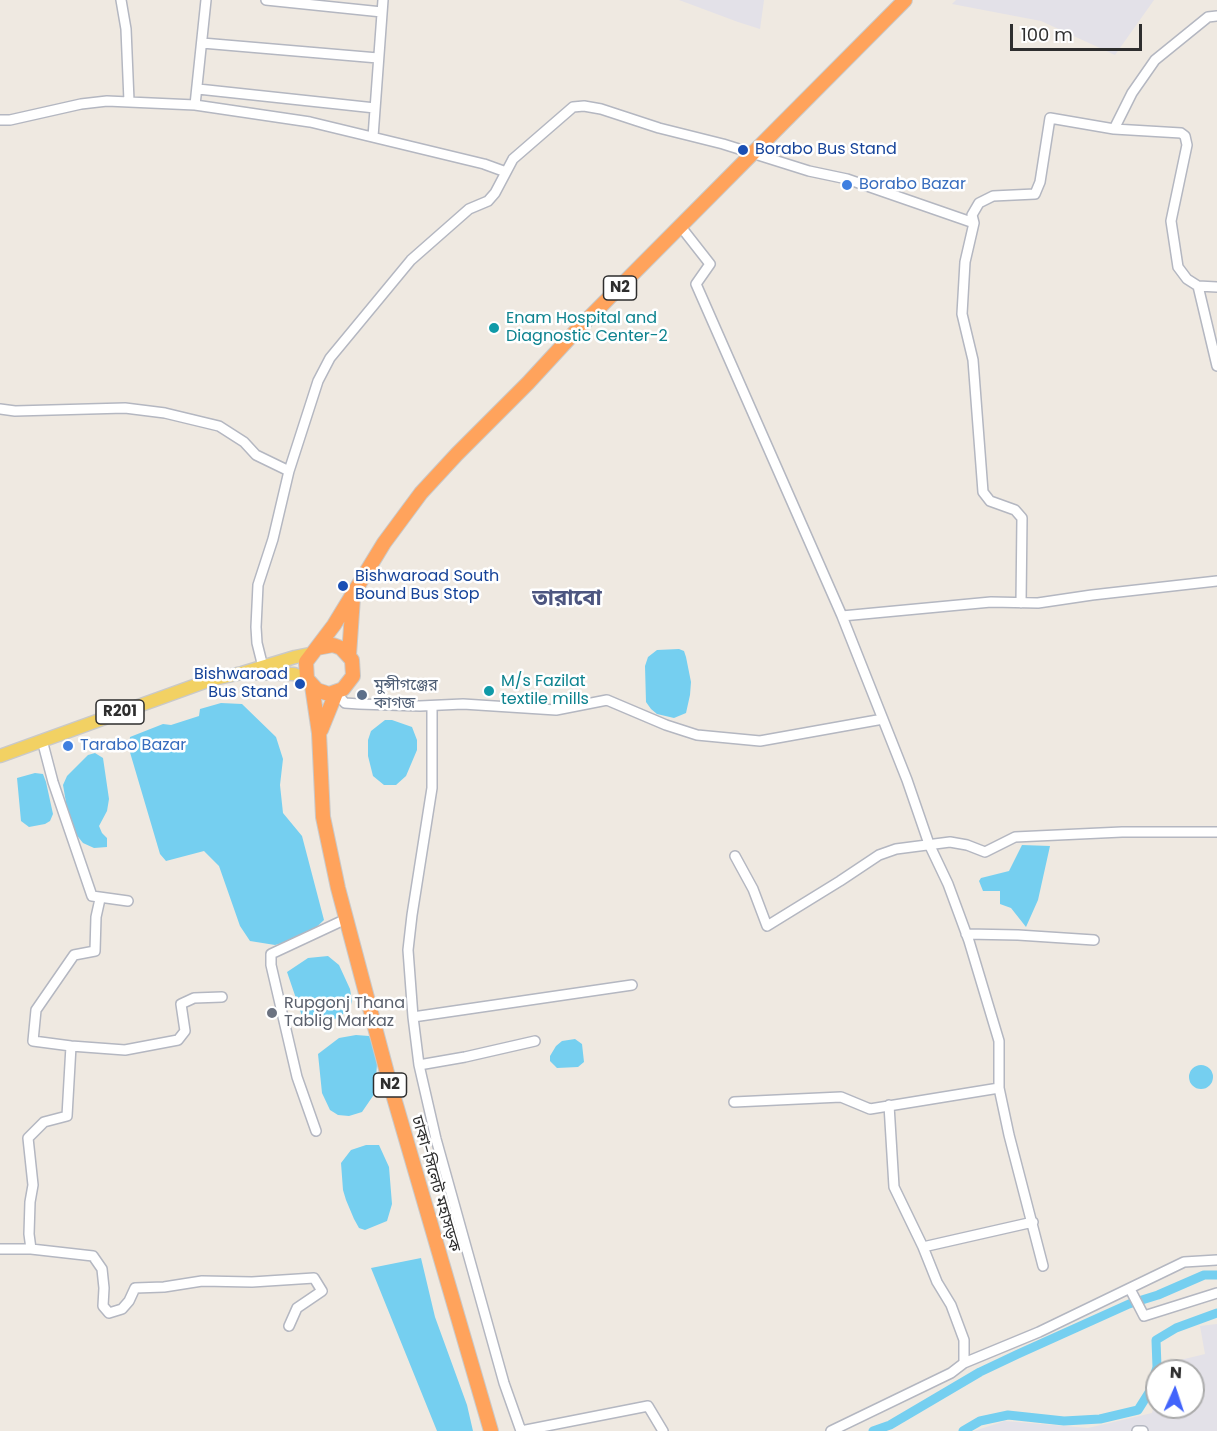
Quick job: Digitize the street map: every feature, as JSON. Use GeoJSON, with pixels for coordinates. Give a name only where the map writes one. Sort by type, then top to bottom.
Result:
{"type":"FeatureCollection","features":[{"type":"Feature","properties":{"kind":"highway","name":"N2"},"geometry":{"type":"LineString","coordinates":[[309,682],[305,670],[314,651],[354,593],[384,543],[421,493],[575,332],[905,0]]}},
{"type":"Feature","properties":{"kind":"highway","name":"N2"},"geometry":{"type":"LineString","coordinates":[[336,693],[349,684],[353,676],[354,668],[349,655],[354,593]]}},
{"type":"Feature","properties":{"kind":"highway"},"geometry":{"type":"LineString","coordinates":[[314,651],[333,645],[349,655]]}},
{"type":"Feature","properties":{"kind":"highway"},"geometry":{"type":"LineString","coordinates":[[309,682],[323,693],[336,693]]}},
{"type":"Feature","properties":{"kind":"highway","name":"ঢাকা-সিলেট মহাসড়ক"},"geometry":{"type":"LineString","coordinates":[[309,682],[319,733],[323,817],[346,919],[390,1084],[491,1431]]}},
{"type":"Feature","properties":{"kind":"highway","name":"ঢাকা-সিলেট মহাসড়ক"},"geometry":{"type":"LineString","coordinates":[[319,733],[336,693]]}},
{"type":"Feature","properties":{"kind":"main road"},"geometry":{"type":"LineString","coordinates":[[263,670],[314,651]]}},
{"type":"Feature","properties":{"kind":"main road"},"geometry":{"type":"LineString","coordinates":[[263,670],[294,674],[309,682]]}},
{"type":"Feature","properties":{"kind":"main road","name":"R201"},"geometry":{"type":"LineString","coordinates":[[0,756],[213,679],[263,670]]}},
{"type":"Feature","properties":{"kind":"street"},"geometry":{"type":"LineString","coordinates":[[121,0],[126,29],[129,101]]}},
{"type":"Feature","properties":{"kind":"street"},"geometry":{"type":"LineString","coordinates":[[195,105],[206,0]]}},
{"type":"Feature","properties":{"kind":"street"},"geometry":{"type":"LineString","coordinates":[[266,0],[382,12]]}},
{"type":"Feature","properties":{"kind":"street"},"geometry":{"type":"LineString","coordinates":[[373,137],[383,0]]}},
{"type":"Feature","properties":{"kind":"street"},"geometry":{"type":"LineString","coordinates":[[1114,129],[1132,93],[1155,60],[1208,17],[1217,16]]}},
{"type":"Feature","properties":{"kind":"street"},"geometry":{"type":"LineString","coordinates":[[202,43],[378,58]]}},
{"type":"Feature","properties":{"kind":"street"},"geometry":{"type":"LineString","coordinates":[[198,89],[375,108]]}},
{"type":"Feature","properties":{"kind":"street"},"geometry":{"type":"LineString","coordinates":[[0,120],[10,120],[81,104],[129,101],[195,105],[310,122],[484,164],[506,172]]}},
{"type":"Feature","properties":{"kind":"street"},"geometry":{"type":"LineString","coordinates":[[263,670],[256,627],[258,585],[273,539],[289,471],[318,381],[335,351],[411,260],[469,209],[488,201],[495,193],[513,159],[573,106],[584,106],[809,171],[847,179],[974,223]]}},
{"type":"Feature","properties":{"kind":"street"},"geometry":{"type":"LineString","coordinates":[[1022,603],[1022,518],[1015,510],[990,501],[983,492],[973,360],[962,314],[965,262],[974,223],[972,215],[979,203],[993,196],[1035,194],[1040,182],[1050,118],[1114,129],[1181,133],[1185,136],[1187,145],[1171,221],[1178,267],[1187,279],[1198,286],[1217,287]]}},
{"type":"Feature","properties":{"kind":"street"},"geometry":{"type":"LineString","coordinates":[[681,227],[710,264],[696,284],[842,616],[907,780],[929,844],[948,884],[966,933],[999,1041],[999,1088],[1043,1266]]}},
{"type":"Feature","properties":{"kind":"street"},"geometry":{"type":"LineString","coordinates":[[1198,286],[1217,366]]}},
{"type":"Feature","properties":{"kind":"street"},"geometry":{"type":"LineString","coordinates":[[0,409],[15,411],[125,408],[165,413],[219,426],[244,442],[256,455],[289,471]]}},
{"type":"Feature","properties":{"kind":"street"},"geometry":{"type":"LineString","coordinates":[[842,616],[991,602],[1038,603],[1217,582]]}},
{"type":"Feature","properties":{"kind":"street"},"geometry":{"type":"LineString","coordinates":[[336,693],[345,703],[432,706],[463,704],[556,710],[607,700],[666,725],[697,735],[760,741],[883,719]]}},
{"type":"Feature","properties":{"kind":"street"},"geometry":{"type":"LineString","coordinates":[[432,706],[432,788],[408,950],[413,1017],[420,1065],[436,1139],[504,1383],[521,1431],[648,1406],[663,1431]]}},
{"type":"Feature","properties":{"kind":"street"},"geometry":{"type":"LineString","coordinates":[[42,740],[53,782],[92,896],[100,899],[128,901]]}},
{"type":"Feature","properties":{"kind":"street"},"geometry":{"type":"LineString","coordinates":[[735,856],[753,889],[767,926],[879,855],[896,849],[950,842],[986,852],[1015,837],[1122,832],[1217,832]]}},
{"type":"Feature","properties":{"kind":"street"},"geometry":{"type":"LineString","coordinates":[[100,899],[96,917],[95,951],[74,955],[36,1010],[33,1041],[125,1050],[178,1040],[185,1031],[181,1004],[194,998],[222,997]]}},
{"type":"Feature","properties":{"kind":"street"},"geometry":{"type":"LineString","coordinates":[[316,1131],[297,1077],[271,965],[271,954],[346,919]]}},
{"type":"Feature","properties":{"kind":"street"},"geometry":{"type":"LineString","coordinates":[[966,933],[1094,940]]}},
{"type":"Feature","properties":{"kind":"street"},"geometry":{"type":"LineString","coordinates":[[413,1017],[632,985]]}},
{"type":"Feature","properties":{"kind":"street"},"geometry":{"type":"LineString","coordinates":[[420,1065],[535,1041]]}},
{"type":"Feature","properties":{"kind":"street"},"geometry":{"type":"LineString","coordinates":[[31,1249],[29,1224],[33,1185],[28,1137],[44,1122],[67,1116],[71,1046]]}},
{"type":"Feature","properties":{"kind":"street"},"geometry":{"type":"LineString","coordinates":[[734,1102],[841,1097],[870,1109],[999,1088]]}},
{"type":"Feature","properties":{"kind":"street"},"geometry":{"type":"LineString","coordinates":[[890,1105],[894,1187],[937,1282],[951,1305],[964,1340],[964,1363]]}},
{"type":"Feature","properties":{"kind":"street"},"geometry":{"type":"LineString","coordinates":[[923,1247],[1033,1222]]}},
{"type":"Feature","properties":{"kind":"street"},"geometry":{"type":"LineString","coordinates":[[0,1249],[31,1249],[93,1256],[102,1269],[103,1306],[109,1312],[122,1309],[135,1288],[164,1287],[202,1281],[252,1282],[314,1278],[322,1292],[297,1308],[289,1326]]}},
{"type":"Feature","properties":{"kind":"street"},"geometry":{"type":"LineString","coordinates":[[831,1431],[951,1373],[964,1363],[1039,1332],[1184,1262],[1217,1260]]}},
{"type":"Feature","properties":{"kind":"street"},"geometry":{"type":"LineString","coordinates":[[1130,1289],[1144,1316],[1217,1293]]}},
{"type":"Feature","properties":{"kind":"street"},"geometry":{"type":"LineString","coordinates":[[1137,1431],[1143,1431]]}},
{"type":"Feature","properties":{"kind":"shaded area"},"geometry":{"type":"Polygon","coordinates":[[[679,0],[764,0],[760,29],[738,22],[679,0]]]}},
{"type":"Feature","properties":{"kind":"shaded area"},"geometry":{"type":"Polygon","coordinates":[[[956,0],[1154,0],[1115,55],[1041,21],[952,4],[956,0]]]}},
{"type":"Feature","properties":{"kind":"shaded area"},"geometry":{"type":"Polygon","coordinates":[[[1217,1324],[1217,1431],[974,1431],[1005,1421],[1088,1428],[1145,1415],[1145,1419],[1205,1419],[1205,1359],[1184,1359],[1205,1354],[1200,1326],[1217,1324]]]}},
{"type":"Feature","properties":{"kind":"water"},"geometry":{"type":"Polygon","coordinates":[[[679,649],[684,651],[691,682],[686,713],[674,718],[657,714],[646,702],[645,666],[648,657],[657,650],[679,649]]]}},
{"type":"Feature","properties":{"kind":"water"},"geometry":{"type":"Polygon","coordinates":[[[221,703],[242,704],[276,737],[283,759],[280,785],[283,813],[302,836],[324,920],[307,936],[275,945],[250,941],[240,926],[219,866],[204,851],[166,861],[160,854],[129,749],[130,737],[163,724],[171,725],[199,716],[200,709],[221,703]]]}},
{"type":"Feature","properties":{"kind":"water"},"geometry":{"type":"Polygon","coordinates":[[[385,720],[412,727],[417,740],[417,750],[406,776],[396,785],[384,785],[373,776],[368,756],[368,740],[371,731],[385,720]]]}},
{"type":"Feature","properties":{"kind":"water"},"geometry":{"type":"Polygon","coordinates":[[[95,753],[103,758],[109,799],[107,811],[99,826],[107,838],[107,847],[94,848],[83,843],[75,833],[69,820],[63,785],[67,776],[88,755],[95,753]]]}},
{"type":"Feature","properties":{"kind":"water"},"geometry":{"type":"Polygon","coordinates":[[[35,773],[43,774],[53,814],[50,821],[45,824],[29,827],[21,821],[17,778],[35,773]]]}},
{"type":"Feature","properties":{"kind":"water"},"geometry":{"type":"Polygon","coordinates":[[[1022,845],[1050,846],[1038,900],[1026,927],[1011,908],[1000,904],[1000,891],[983,891],[979,881],[981,878],[1009,871],[1022,845]]]}},
{"type":"Feature","properties":{"kind":"water"},"geometry":{"type":"Polygon","coordinates":[[[328,956],[339,965],[350,989],[352,1001],[350,1009],[338,1018],[309,1025],[302,1016],[287,972],[308,958],[328,956]]]}},
{"type":"Feature","properties":{"kind":"water"},"geometry":{"type":"Polygon","coordinates":[[[356,1035],[369,1036],[374,1046],[377,1064],[375,1093],[362,1112],[349,1116],[338,1115],[330,1110],[322,1093],[318,1054],[339,1038],[356,1035]]]}},
{"type":"Feature","properties":{"kind":"water"},"geometry":{"type":"Polygon","coordinates":[[[575,1039],[582,1044],[584,1062],[578,1067],[557,1068],[550,1061],[550,1056],[556,1046],[562,1041],[575,1039]]]}},
{"type":"Feature","properties":{"kind":"water"},"geometry":{"type":"Polygon","coordinates":[[[1196,1065],[1206,1065],[1213,1072],[1213,1082],[1206,1089],[1196,1089],[1189,1082],[1189,1072],[1196,1065]]]}},
{"type":"Feature","properties":{"kind":"water"},"geometry":{"type":"Polygon","coordinates":[[[366,1145],[379,1145],[389,1167],[392,1204],[387,1221],[365,1230],[359,1228],[346,1200],[341,1163],[351,1150],[366,1145]]]}},
{"type":"Feature","properties":{"kind":"water"},"geometry":{"type":"Polygon","coordinates":[[[421,1258],[435,1317],[467,1405],[473,1431],[437,1431],[371,1268],[421,1258]]]}},
{"type":"Feature","properties":{"kind":"waterway"},"geometry":{"type":"LineString","coordinates":[[873,1431],[890,1425],[980,1372],[1018,1354],[1129,1304],[1158,1295],[1204,1275],[1217,1275]]}},
{"type":"Feature","properties":{"kind":"waterway"},"geometry":{"type":"LineString","coordinates":[[963,1431],[980,1421],[1008,1415],[1064,1421],[1100,1419],[1138,1410],[1150,1391],[1157,1367],[1156,1340],[1176,1328],[1217,1313]]}},
{"type":"Feature","properties":{"kind":"place","name":"Borabo Bus Stand"},"geometry":{"type":"Point","coordinates":[743,150]}},
{"type":"Feature","properties":{"kind":"place","name":"Borabo Bazar"},"geometry":{"type":"Point","coordinates":[847,185]}},
{"type":"Feature","properties":{"kind":"place","name":"Enam Hospital and Diagnostic Center-2"},"geometry":{"type":"Point","coordinates":[494,328]}},
{"type":"Feature","properties":{"kind":"place","name":"Bishwaroad South Bound Bus Stop"},"geometry":{"type":"Point","coordinates":[343,586]}},
{"type":"Feature","properties":{"kind":"place","name":"Bishwaroad Bus Stand"},"geometry":{"type":"Point","coordinates":[300,684]}},
{"type":"Feature","properties":{"kind":"place","name":"M/s Fazilat textile mills"},"geometry":{"type":"Point","coordinates":[489,691]}},
{"type":"Feature","properties":{"kind":"place","name":"মুন্সীগঞ্জের কাগজ"},"geometry":{"type":"Point","coordinates":[362,695]}},
{"type":"Feature","properties":{"kind":"place","name":"Tarabo Bazar"},"geometry":{"type":"Point","coordinates":[68,746]}},
{"type":"Feature","properties":{"kind":"place","name":"Rupgonj Thana Tablig Markaz"},"geometry":{"type":"Point","coordinates":[272,1013]}},
{"type":"Feature","properties":{"kind":"district","name":"তারাবো"},"geometry":{"type":"Point","coordinates":[567,599]}}]}
